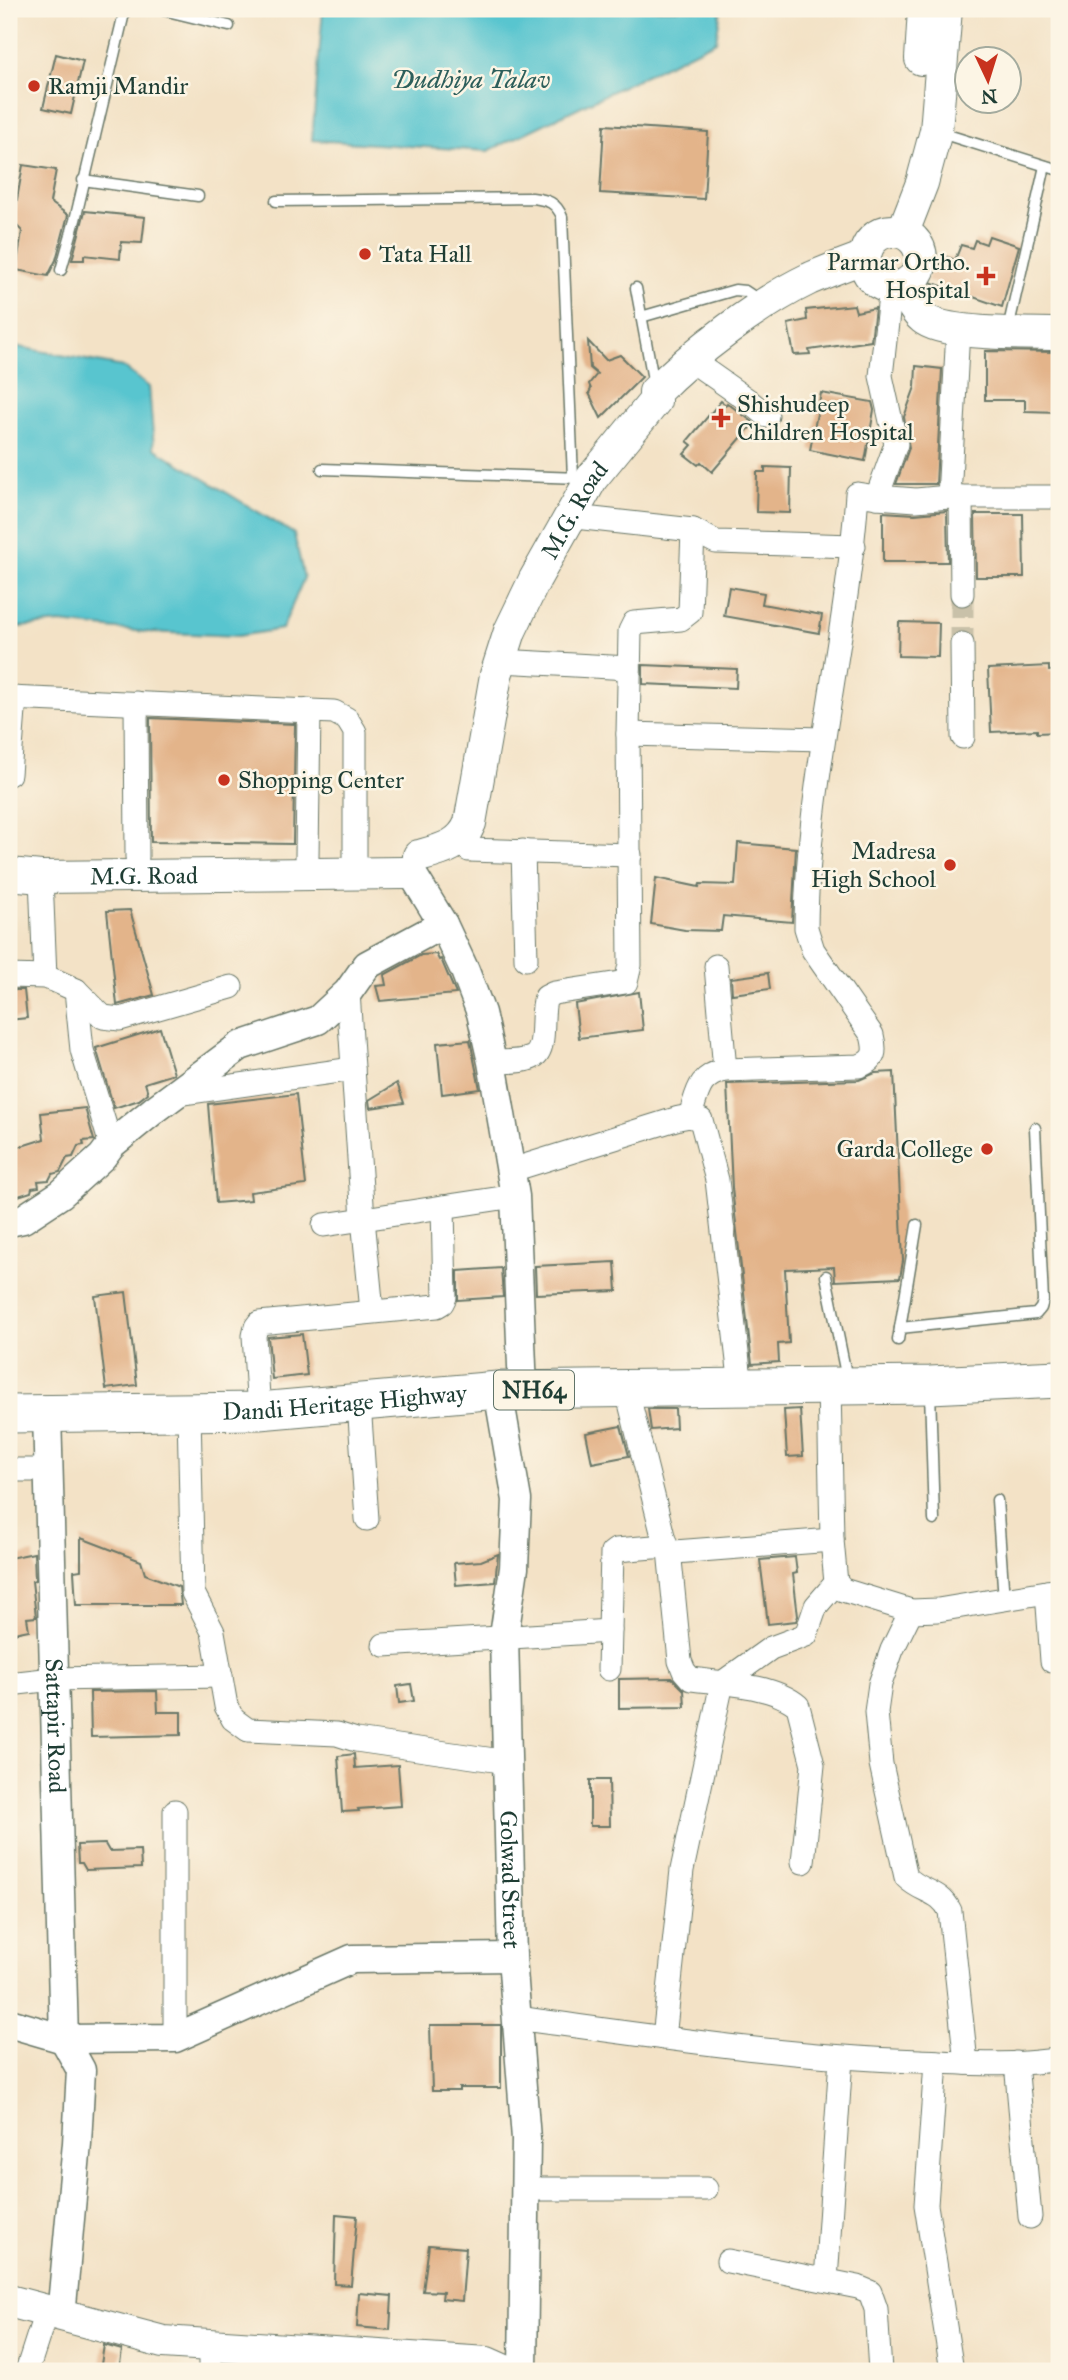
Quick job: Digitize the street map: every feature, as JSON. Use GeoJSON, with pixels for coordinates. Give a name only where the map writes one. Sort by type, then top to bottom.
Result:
{"type":"FeatureCollection","features":[{"type":"Feature","properties":{"kind":"highway","name":"Dandi Heritage Highway"},"geometry":{"type":"LineString","coordinates":[[9,1414],[259,1411],[511,1390],[839,1385],[890,1380],[930,1385],[1059,1379]]}},
{"type":"Feature","properties":{"kind":"main road"},"geometry":{"type":"LineString","coordinates":[[895,232],[918,105],[924,9]]}},
{"type":"Feature","properties":{"kind":"main road"},"geometry":{"type":"LineString","coordinates":[[895,232],[918,245],[922,254],[918,273],[912,281],[897,286],[876,281],[865,261],[872,241],[895,232],[922,183],[936,131],[946,9]]}},
{"type":"Feature","properties":{"kind":"main road","name":"M.G. Road"},"geometry":{"type":"LineString","coordinates":[[9,874],[41,877],[412,866],[458,857],[469,850],[481,831],[479,809],[509,679],[510,631],[591,478],[655,401],[656,392],[674,373],[770,310],[865,261]]}},
{"type":"Feature","properties":{"kind":"main road"},"geometry":{"type":"LineString","coordinates":[[897,286],[914,309],[935,325],[958,330],[1059,334]]}},
{"type":"Feature","properties":{"kind":"main road","name":"M.G. Road"},"geometry":{"type":"LineString","coordinates":[[508,662],[584,518],[591,478],[626,448],[683,383],[770,310]]}},
{"type":"Feature","properties":{"kind":"main road","name":"M.G. Road"},"geometry":{"type":"LineString","coordinates":[[9,855],[355,857],[412,866],[460,841],[479,809]]}},
{"type":"Feature","properties":{"kind":"main road"},"geometry":{"type":"LineString","coordinates":[[9,2301],[163,2342],[210,2358],[487,2363],[505,2371]]}},
{"type":"Feature","properties":{"kind":"street"},"geometry":{"type":"LineString","coordinates":[[877,497],[896,444],[881,376],[897,286]]}},
{"type":"Feature","properties":{"kind":"street"},"geometry":{"type":"LineString","coordinates":[[958,330],[955,497],[962,594]]}},
{"type":"Feature","properties":{"kind":"street"},"geometry":{"type":"LineString","coordinates":[[702,368],[767,416]]}},
{"type":"Feature","properties":{"kind":"street"},"geometry":{"type":"LineString","coordinates":[[690,1115],[702,1080],[711,1073],[725,1070],[859,1066],[873,1058],[875,1048],[872,1035],[813,950],[806,928],[823,739],[853,546],[857,494],[916,500],[955,497],[1059,497]]}},
{"type":"Feature","properties":{"kind":"street"},"geometry":{"type":"LineString","coordinates":[[584,518],[694,530],[716,542],[853,546]]}},
{"type":"Feature","properties":{"kind":"street"},"geometry":{"type":"LineString","coordinates":[[492,1062],[529,1059],[537,1055],[542,1046],[542,1007],[546,997],[554,993],[626,982],[630,965],[628,734],[631,631],[634,623],[681,619],[690,612],[694,530]]}},
{"type":"Feature","properties":{"kind":"street"},"geometry":{"type":"LineString","coordinates":[[962,644],[963,737]]}},
{"type":"Feature","properties":{"kind":"street"},"geometry":{"type":"LineString","coordinates":[[508,662],[629,668]]}},
{"type":"Feature","properties":{"kind":"street"},"geometry":{"type":"LineString","coordinates":[[9,774],[12,698],[334,712],[347,719],[355,732],[355,857]]}},
{"type":"Feature","properties":{"kind":"street"},"geometry":{"type":"LineString","coordinates":[[136,703],[137,857]]}},
{"type":"Feature","properties":{"kind":"street"},"geometry":{"type":"LineString","coordinates":[[307,857],[309,710]]}},
{"type":"Feature","properties":{"kind":"street"},"geometry":{"type":"LineString","coordinates":[[628,734],[823,739]]}},
{"type":"Feature","properties":{"kind":"street"},"geometry":{"type":"LineString","coordinates":[[469,850],[630,855]]}},
{"type":"Feature","properties":{"kind":"street"},"geometry":{"type":"LineString","coordinates":[[523,851],[526,959]]}},
{"type":"Feature","properties":{"kind":"street","name":"Golwad Street"},"geometry":{"type":"LineString","coordinates":[[412,866],[443,924],[481,1013],[514,1183],[511,1390],[517,1500],[514,1568],[504,1636],[512,1957],[526,2139],[523,2371]]}},
{"type":"Feature","properties":{"kind":"street"},"geometry":{"type":"LineString","coordinates":[[41,877],[45,977]]}},
{"type":"Feature","properties":{"kind":"street"},"geometry":{"type":"LineString","coordinates":[[9,1222],[23,1219],[61,1194],[102,1157],[111,1145],[240,1046],[318,1020],[348,992],[367,965],[443,924]]}},
{"type":"Feature","properties":{"kind":"street"},"geometry":{"type":"LineString","coordinates":[[716,966],[725,1070]]}},
{"type":"Feature","properties":{"kind":"street"},"geometry":{"type":"LineString","coordinates":[[9,976],[45,977],[76,990],[103,1017],[120,1019],[230,987]]}},
{"type":"Feature","properties":{"kind":"street"},"geometry":{"type":"LineString","coordinates":[[76,990],[82,1050],[111,1145]]}},
{"type":"Feature","properties":{"kind":"street"},"geometry":{"type":"LineString","coordinates":[[348,992],[372,1311]]}},
{"type":"Feature","properties":{"kind":"street"},"geometry":{"type":"LineString","coordinates":[[176,1094],[353,1069]]}},
{"type":"Feature","properties":{"kind":"street"},"geometry":{"type":"LineString","coordinates":[[324,1225],[443,1207],[514,1183],[690,1115],[701,1120],[706,1130],[717,1180],[741,1387]]}},
{"type":"Feature","properties":{"kind":"street"},"geometry":{"type":"LineString","coordinates":[[259,1411],[254,1336],[259,1323],[437,1306],[442,1303],[443,1207]]}},
{"type":"Feature","properties":{"kind":"street"},"geometry":{"type":"LineString","coordinates":[[839,1385],[832,1540],[836,1583],[843,1590],[911,1611],[938,1610],[1053,1591],[1052,1661]]}},
{"type":"Feature","properties":{"kind":"street"},"geometry":{"type":"LineString","coordinates":[[626,1387],[668,1548],[680,1661],[684,1671],[691,1679],[777,1694],[790,1699],[798,1706],[814,1765],[803,1863]]}},
{"type":"Feature","properties":{"kind":"street"},"geometry":{"type":"LineString","coordinates":[[359,1404],[368,1519]]}},
{"type":"Feature","properties":{"kind":"street"},"geometry":{"type":"LineString","coordinates":[[188,1412],[193,1593],[213,1632],[226,1706],[233,1719],[248,1730],[337,1734],[356,1740],[508,1762]]}},
{"type":"Feature","properties":{"kind":"street","name":"Sattapir Road"},"geometry":{"type":"LineString","coordinates":[[47,1413],[64,2039]]}},
{"type":"Feature","properties":{"kind":"street"},"geometry":{"type":"LineString","coordinates":[[9,1470],[48,1470]]}},
{"type":"Feature","properties":{"kind":"street"},"geometry":{"type":"LineString","coordinates":[[609,1669],[612,1553],[616,1550],[668,1548],[675,1552],[832,1540]]}},
{"type":"Feature","properties":{"kind":"street"},"geometry":{"type":"LineString","coordinates":[[664,2038],[682,1870],[722,1683],[771,1648],[806,1635],[816,1606],[836,1583]]}},
{"type":"Feature","properties":{"kind":"street"},"geometry":{"type":"LineString","coordinates":[[911,1611],[892,1650],[880,1684],[876,1712],[881,1764],[906,1877],[914,1885],[944,1899],[950,1911],[967,2063]]}},
{"type":"Feature","properties":{"kind":"street"},"geometry":{"type":"LineString","coordinates":[[384,1645],[610,1631]]}},
{"type":"Feature","properties":{"kind":"street"},"geometry":{"type":"LineString","coordinates":[[9,1684],[53,1679],[221,1676]]}},
{"type":"Feature","properties":{"kind":"street"},"geometry":{"type":"LineString","coordinates":[[175,1811],[175,2038]]}},
{"type":"Feature","properties":{"kind":"street"},"geometry":{"type":"LineString","coordinates":[[9,2023],[64,2039],[175,2038],[352,1959],[512,1957]]}},
{"type":"Feature","properties":{"kind":"street"},"geometry":{"type":"LineString","coordinates":[[517,2018],[748,2049],[841,2058],[967,2063],[1016,2063],[1059,2059]]}},
{"type":"Feature","properties":{"kind":"street"},"geometry":{"type":"LineString","coordinates":[[27,2371],[54,2313],[77,2143],[80,2070],[64,2039]]}},
{"type":"Feature","properties":{"kind":"street"},"geometry":{"type":"LineString","coordinates":[[827,2280],[841,2058]]}},
{"type":"Feature","properties":{"kind":"street"},"geometry":{"type":"LineString","coordinates":[[936,2062],[926,2205],[952,2371]]}},
{"type":"Feature","properties":{"kind":"street"},"geometry":{"type":"LineString","coordinates":[[1016,2063],[1030,2217]]}},
{"type":"Feature","properties":{"kind":"street"},"geometry":{"type":"LineString","coordinates":[[525,2189],[706,2189]]}},
{"type":"Feature","properties":{"kind":"street"},"geometry":{"type":"LineString","coordinates":[[728,2261],[827,2280],[870,2292],[876,2309],[880,2371]]}},
{"type":"Feature","properties":{"kind":"lane"},"geometry":{"type":"LineString","coordinates":[[61,270],[125,9]]}},
{"type":"Feature","properties":{"kind":"lane"},"geometry":{"type":"LineString","coordinates":[[159,9],[229,26]]}},
{"type":"Feature","properties":{"kind":"lane"},"geometry":{"type":"LineString","coordinates":[[936,131],[1059,170]]}},
{"type":"Feature","properties":{"kind":"lane"},"geometry":{"type":"LineString","coordinates":[[1007,332],[1045,166]]}},
{"type":"Feature","properties":{"kind":"lane"},"geometry":{"type":"LineString","coordinates":[[83,180],[198,196]]}},
{"type":"Feature","properties":{"kind":"lane"},"geometry":{"type":"LineString","coordinates":[[276,201],[532,198],[546,200],[557,206],[562,217],[591,478],[322,469]]}},
{"type":"Feature","properties":{"kind":"lane"},"geometry":{"type":"LineString","coordinates":[[636,288],[656,392]]}},
{"type":"Feature","properties":{"kind":"lane"},"geometry":{"type":"LineString","coordinates":[[641,317],[735,289],[753,295],[770,310]]}},
{"type":"Feature","properties":{"kind":"lane"},"geometry":{"type":"LineString","coordinates":[[917,1225],[899,1334],[1036,1314],[1043,1301],[1035,1128]]}},
{"type":"Feature","properties":{"kind":"lane"},"geometry":{"type":"LineString","coordinates":[[826,1276],[839,1385]]}},
{"type":"Feature","properties":{"kind":"lane"},"geometry":{"type":"LineString","coordinates":[[930,1385],[934,1520]]}},
{"type":"Feature","properties":{"kind":"lane"},"geometry":{"type":"LineString","coordinates":[[997,1500],[1004,1600]]}},
{"type":"Feature","properties":{"kind":"water","name":"Dudhiya Talav"},"geometry":{"type":"Polygon","coordinates":[[[323,9],[721,9],[716,41],[488,151],[312,140],[323,9]]]}},
{"type":"Feature","properties":{"kind":"water"},"geometry":{"type":"Polygon","coordinates":[[[9,345],[123,367],[149,387],[154,448],[294,534],[304,578],[282,629],[238,636],[146,632],[60,623],[9,628],[9,345]]]}},
{"type":"Feature","properties":{"kind":"building"},"geometry":{"type":"Polygon","coordinates":[[[56,54],[83,61],[71,114],[43,108],[56,54]]]}},
{"type":"Feature","properties":{"kind":"building"},"geometry":{"type":"Polygon","coordinates":[[[604,125],[708,132],[704,199],[600,193],[604,125]]]}},
{"type":"Feature","properties":{"kind":"building"},"geometry":{"type":"Polygon","coordinates":[[[23,165],[56,170],[50,202],[68,215],[56,260],[48,276],[16,270],[22,231],[13,222],[23,165]]]}},
{"type":"Feature","properties":{"kind":"building"},"geometry":{"type":"Polygon","coordinates":[[[85,211],[145,217],[142,243],[121,242],[120,259],[84,255],[84,260],[72,260],[85,211]]]}},
{"type":"Feature","properties":{"kind":"building"},"geometry":{"type":"Polygon","coordinates":[[[989,236],[1019,246],[1002,307],[927,281],[934,262],[941,265],[944,256],[955,260],[961,245],[972,248],[975,240],[986,244],[989,236]]]}},
{"type":"Feature","properties":{"kind":"building"},"geometry":{"type":"Polygon","coordinates":[[[854,305],[856,312],[875,308],[871,341],[809,350],[810,354],[794,355],[788,324],[807,320],[806,310],[854,305]]]}},
{"type":"Feature","properties":{"kind":"building"},"geometry":{"type":"Polygon","coordinates":[[[588,341],[606,360],[620,355],[642,377],[601,418],[589,393],[589,384],[597,374],[590,368],[588,341]]]}},
{"type":"Feature","properties":{"kind":"building"},"geometry":{"type":"Polygon","coordinates":[[[985,351],[1059,352],[1059,412],[1025,411],[1025,400],[985,400],[985,351]]]}},
{"type":"Feature","properties":{"kind":"building"},"geometry":{"type":"Polygon","coordinates":[[[916,366],[942,369],[936,484],[896,484],[909,448],[904,417],[915,387],[916,366]]]}},
{"type":"Feature","properties":{"kind":"building"},"geometry":{"type":"Polygon","coordinates":[[[821,393],[872,402],[874,410],[865,461],[810,450],[821,393]]]}},
{"type":"Feature","properties":{"kind":"building"},"geometry":{"type":"Polygon","coordinates":[[[721,401],[754,423],[712,472],[701,462],[698,465],[684,454],[692,445],[687,441],[721,401]]]}},
{"type":"Feature","properties":{"kind":"building"},"geometry":{"type":"Polygon","coordinates":[[[765,467],[791,468],[790,513],[756,512],[757,472],[765,472],[765,467]]]}},
{"type":"Feature","properties":{"kind":"building"},"geometry":{"type":"Polygon","coordinates":[[[947,511],[948,562],[883,562],[883,512],[915,514],[947,511]]]}},
{"type":"Feature","properties":{"kind":"building"},"geometry":{"type":"Polygon","coordinates":[[[975,514],[1023,514],[1024,577],[976,577],[975,514]]]}},
{"type":"Feature","properties":{"kind":"building"},"geometry":{"type":"Polygon","coordinates":[[[729,587],[764,593],[762,604],[822,615],[819,633],[724,616],[729,587]]]}},
{"type":"Feature","properties":{"kind":"building"},"geometry":{"type":"Polygon","coordinates":[[[899,622],[939,623],[938,657],[898,656],[899,622]]]}},
{"type":"Feature","properties":{"kind":"building"},"geometry":{"type":"Polygon","coordinates":[[[643,665],[737,669],[736,688],[643,684],[643,665]]]}},
{"type":"Feature","properties":{"kind":"building"},"geometry":{"type":"Polygon","coordinates":[[[1049,666],[1049,671],[1059,670],[1059,732],[991,732],[988,669],[1049,666]]]}},
{"type":"Feature","properties":{"kind":"building","name":"Shopping Center"},"geometry":{"type":"Polygon","coordinates":[[[150,718],[295,724],[293,844],[151,842],[150,718]]]}},
{"type":"Feature","properties":{"kind":"building"},"geometry":{"type":"Polygon","coordinates":[[[738,843],[796,848],[792,922],[723,916],[721,931],[685,930],[651,924],[656,878],[699,887],[700,884],[735,885],[738,843]]]}},
{"type":"Feature","properties":{"kind":"building"},"geometry":{"type":"Polygon","coordinates":[[[130,910],[154,995],[117,1005],[107,911],[130,910]]]}},
{"type":"Feature","properties":{"kind":"building"},"geometry":{"type":"Polygon","coordinates":[[[436,954],[439,960],[441,959],[456,994],[380,1001],[376,986],[386,985],[384,975],[421,955],[436,954]]]}},
{"type":"Feature","properties":{"kind":"building"},"geometry":{"type":"Polygon","coordinates":[[[768,973],[770,989],[732,994],[731,978],[768,973]]]}},
{"type":"Feature","properties":{"kind":"building"},"geometry":{"type":"Polygon","coordinates":[[[9,990],[24,990],[27,1018],[9,1020],[9,990]]]}},
{"type":"Feature","properties":{"kind":"building"},"geometry":{"type":"Polygon","coordinates":[[[639,992],[643,1030],[579,1038],[575,1004],[639,992]]]}},
{"type":"Feature","properties":{"kind":"building"},"geometry":{"type":"Polygon","coordinates":[[[160,1028],[174,1074],[145,1083],[148,1093],[139,1100],[114,1108],[96,1048],[160,1028]]]}},
{"type":"Feature","properties":{"kind":"building"},"geometry":{"type":"Polygon","coordinates":[[[470,1040],[480,1089],[442,1094],[437,1043],[470,1040]]]}},
{"type":"Feature","properties":{"kind":"building"},"geometry":{"type":"Polygon","coordinates":[[[894,1072],[903,1261],[900,1278],[835,1281],[834,1267],[785,1269],[789,1343],[778,1344],[779,1362],[752,1364],[732,1188],[727,1084],[859,1080],[875,1073],[894,1072]]]}},
{"type":"Feature","properties":{"kind":"building"},"geometry":{"type":"Polygon","coordinates":[[[397,1083],[404,1103],[370,1108],[369,1100],[397,1083]]]}},
{"type":"Feature","properties":{"kind":"building"},"geometry":{"type":"Polygon","coordinates":[[[296,1094],[306,1185],[250,1192],[251,1200],[216,1203],[208,1104],[296,1094]]]}},
{"type":"Feature","properties":{"kind":"building"},"geometry":{"type":"Polygon","coordinates":[[[85,1108],[94,1140],[83,1141],[84,1145],[78,1146],[73,1157],[67,1158],[60,1172],[52,1174],[49,1180],[38,1181],[39,1187],[9,1199],[9,1150],[44,1139],[41,1113],[85,1108]]]}},
{"type":"Feature","properties":{"kind":"building"},"geometry":{"type":"Polygon","coordinates":[[[615,1262],[617,1291],[536,1294],[535,1266],[615,1262]]]}},
{"type":"Feature","properties":{"kind":"building"},"geometry":{"type":"Polygon","coordinates":[[[501,1268],[503,1297],[458,1300],[458,1271],[501,1268]]]}},
{"type":"Feature","properties":{"kind":"building"},"geometry":{"type":"Polygon","coordinates":[[[126,1292],[137,1385],[106,1389],[95,1296],[126,1292]]]}},
{"type":"Feature","properties":{"kind":"building"},"geometry":{"type":"Polygon","coordinates":[[[302,1334],[307,1375],[272,1379],[268,1337],[302,1334]]]}},
{"type":"Feature","properties":{"kind":"building"},"geometry":{"type":"Polygon","coordinates":[[[648,1409],[675,1409],[676,1428],[651,1430],[648,1409]]]}},
{"type":"Feature","properties":{"kind":"building"},"geometry":{"type":"Polygon","coordinates":[[[800,1409],[803,1456],[787,1457],[784,1410],[800,1409]]]}},
{"type":"Feature","properties":{"kind":"building"},"geometry":{"type":"Polygon","coordinates":[[[621,1426],[629,1456],[592,1463],[586,1433],[621,1426]]]}},
{"type":"Feature","properties":{"kind":"building"},"geometry":{"type":"Polygon","coordinates":[[[81,1538],[141,1561],[145,1574],[179,1587],[181,1605],[76,1605],[74,1571],[81,1570],[81,1538]]]}},
{"type":"Feature","properties":{"kind":"building"},"geometry":{"type":"Polygon","coordinates":[[[34,1553],[35,1580],[32,1581],[36,1617],[27,1618],[29,1630],[9,1634],[9,1558],[34,1553]]]}},
{"type":"Feature","properties":{"kind":"building"},"geometry":{"type":"Polygon","coordinates":[[[498,1554],[495,1582],[456,1585],[454,1563],[481,1561],[498,1554]]]}},
{"type":"Feature","properties":{"kind":"building"},"geometry":{"type":"Polygon","coordinates":[[[795,1557],[797,1573],[793,1574],[798,1616],[796,1621],[768,1624],[760,1560],[795,1557]]]}},
{"type":"Feature","properties":{"kind":"building"},"geometry":{"type":"Polygon","coordinates":[[[672,1678],[684,1690],[685,1707],[619,1708],[619,1679],[672,1678]]]}},
{"type":"Feature","properties":{"kind":"building"},"geometry":{"type":"Polygon","coordinates":[[[411,1684],[414,1701],[399,1703],[397,1686],[411,1684]]]}},
{"type":"Feature","properties":{"kind":"building"},"geometry":{"type":"Polygon","coordinates":[[[157,1691],[158,1712],[181,1712],[181,1735],[91,1737],[90,1692],[157,1691]]]}},
{"type":"Feature","properties":{"kind":"building"},"geometry":{"type":"Polygon","coordinates":[[[354,1754],[355,1768],[398,1765],[401,1806],[342,1812],[338,1756],[354,1754]]]}},
{"type":"Feature","properties":{"kind":"building"},"geometry":{"type":"Polygon","coordinates":[[[590,1780],[609,1780],[610,1826],[590,1826],[590,1780]]]}},
{"type":"Feature","properties":{"kind":"building"},"geometry":{"type":"Polygon","coordinates":[[[105,1844],[109,1851],[140,1850],[141,1868],[86,1870],[82,1863],[78,1863],[77,1845],[105,1844]]]}},
{"type":"Feature","properties":{"kind":"building"},"geometry":{"type":"Polygon","coordinates":[[[430,2025],[501,2025],[501,2088],[432,2091],[430,2025]]]}},
{"type":"Feature","properties":{"kind":"building"},"geometry":{"type":"Polygon","coordinates":[[[336,2214],[357,2216],[351,2285],[334,2284],[336,2214]]]}},
{"type":"Feature","properties":{"kind":"building"},"geometry":{"type":"Polygon","coordinates":[[[429,2245],[466,2248],[462,2301],[442,2299],[443,2292],[423,2291],[429,2245]]]}},
{"type":"Feature","properties":{"kind":"building"},"geometry":{"type":"Polygon","coordinates":[[[359,2293],[392,2296],[390,2330],[357,2327],[359,2293]]]}},
{"type":"Feature","properties":{"kind":"building"},"geometry":{"type":"Polygon","coordinates":[[[104,2345],[122,2350],[119,2371],[100,2371],[104,2345]]]}},
{"type":"Feature","properties":{"kind":"tunnel"},"geometry":{"type":"LineString","coordinates":[[962,594],[962,644]]}},
{"type":"Feature","properties":{"kind":"place","name":"Ramji Mandir"},"geometry":{"type":"Point","coordinates":[34,86]}},
{"type":"Feature","properties":{"kind":"place","name":"Tata Hall"},"geometry":{"type":"Point","coordinates":[365,254]}},
{"type":"Feature","properties":{"kind":"place","name":"Parmar Ortho. Hospital"},"geometry":{"type":"Point","coordinates":[986,276]}},
{"type":"Feature","properties":{"kind":"place","name":"Shishudeep Children Hospital"},"geometry":{"type":"Point","coordinates":[721,418]}},
{"type":"Feature","properties":{"kind":"place","name":"Shopping Center"},"geometry":{"type":"Point","coordinates":[224,780]}},
{"type":"Feature","properties":{"kind":"place","name":"Madresa High School"},"geometry":{"type":"Point","coordinates":[950,865]}},
{"type":"Feature","properties":{"kind":"place","name":"Garda College"},"geometry":{"type":"Point","coordinates":[987,1149]}}]}
